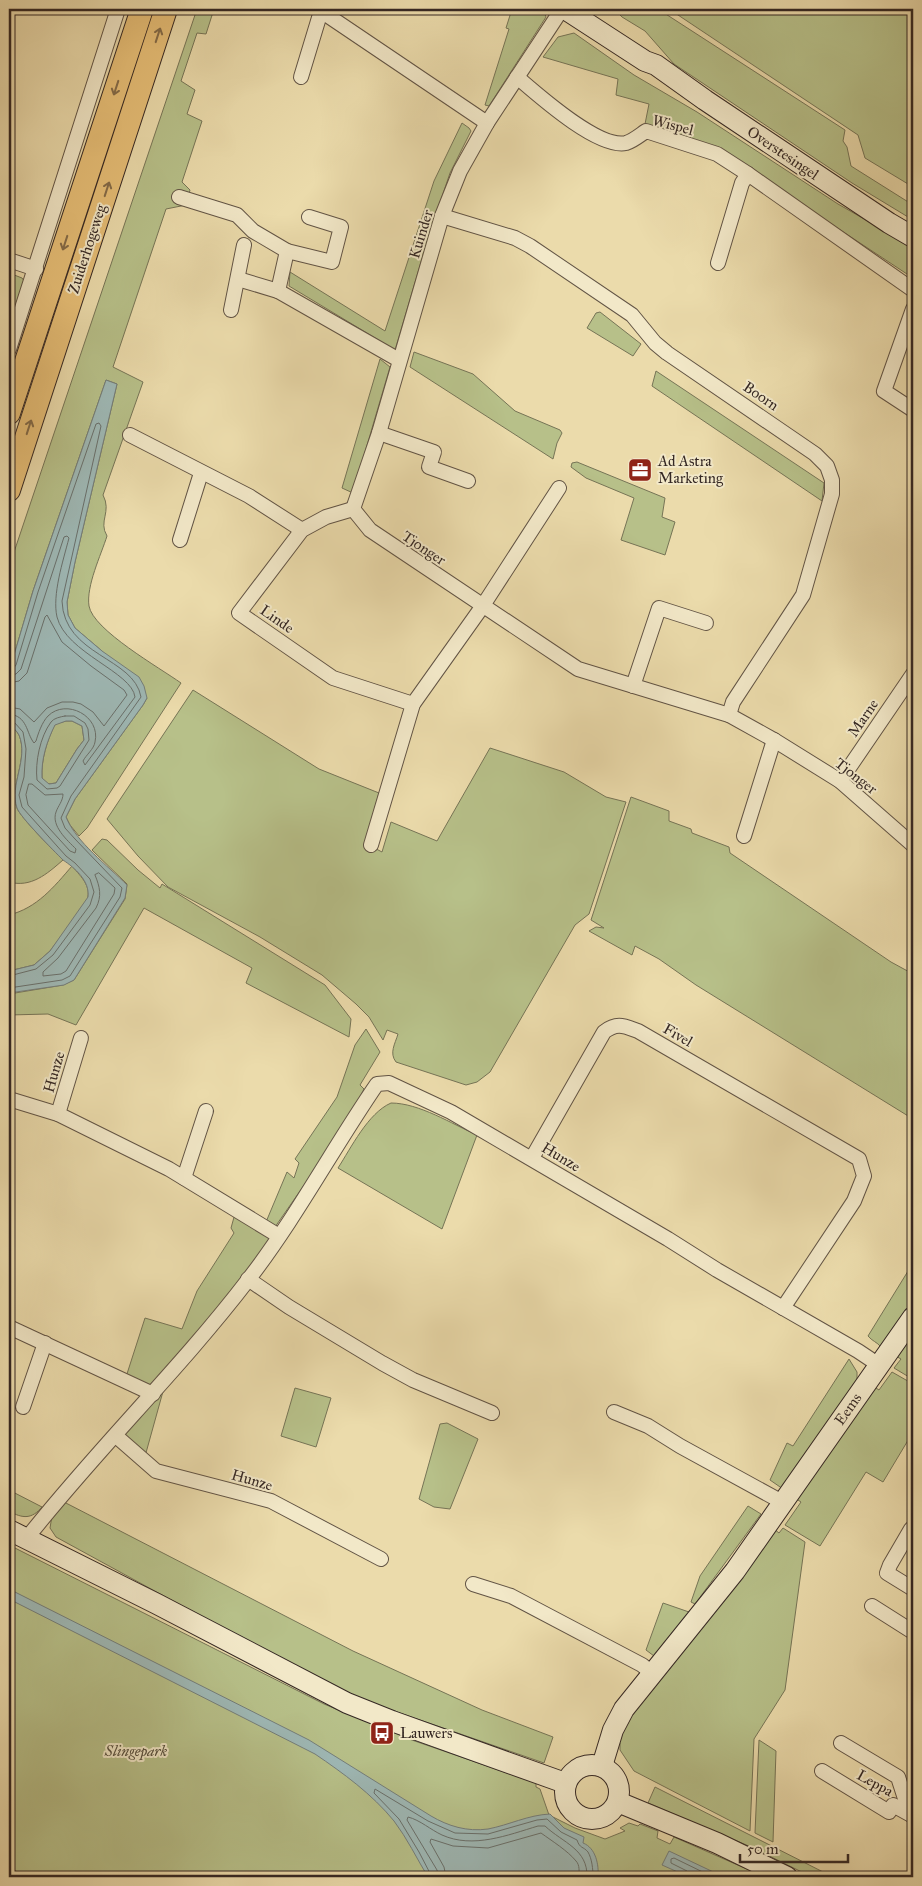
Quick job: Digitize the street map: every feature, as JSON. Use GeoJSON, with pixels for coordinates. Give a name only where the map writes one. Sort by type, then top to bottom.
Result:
{"type":"FeatureCollection","features":[{"type":"Feature","properties":{"kind":"main road","name":"Zuiderhogeweg"},"geometry":{"type":"LineString","coordinates":[[9,413],[142,9]]}},
{"type":"Feature","properties":{"kind":"main road","name":"Zuiderhogeweg"},"geometry":{"type":"LineString","coordinates":[[9,490],[166,9]]}},
{"type":"Feature","properties":{"kind":"street"},"geometry":{"type":"LineString","coordinates":[[9,349],[12,328],[36,269],[118,9]]}},
{"type":"Feature","properties":{"kind":"street","name":"Overstesingel"},"geometry":{"type":"LineString","coordinates":[[563,9],[645,61],[656,65],[785,154],[913,237]]}},
{"type":"Feature","properties":{"kind":"street","name":"Kuinder"},"geometry":{"type":"LineString","coordinates":[[353,509],[379,433],[442,216],[460,171],[516,77],[563,9]]}},
{"type":"Feature","properties":{"kind":"street","name":"Overstesingel"},"geometry":{"type":"LineString","coordinates":[[589,9],[650,57],[656,65]]}},
{"type":"Feature","properties":{"kind":"street"},"geometry":{"type":"LineString","coordinates":[[301,77],[320,10],[487,123]]}},
{"type":"Feature","properties":{"kind":"street","name":"Wispel"},"geometry":{"type":"LineString","coordinates":[[516,77],[588,133],[619,143],[627,142],[646,131],[717,154],[913,290]]}},
{"type":"Feature","properties":{"kind":"street"},"geometry":{"type":"LineString","coordinates":[[718,263],[742,183],[748,174]]}},
{"type":"Feature","properties":{"kind":"street"},"geometry":{"type":"LineString","coordinates":[[179,197],[237,215],[253,231],[287,251],[332,262],[342,227],[309,218]]}},
{"type":"Feature","properties":{"kind":"street","name":"Boorn"},"geometry":{"type":"LineString","coordinates":[[442,216],[515,238],[530,246],[632,315],[655,343],[806,446],[827,466],[832,480],[832,494],[803,595],[733,702],[729,716]]}},
{"type":"Feature","properties":{"kind":"street"},"geometry":{"type":"LineString","coordinates":[[231,310],[244,245]]}},
{"type":"Feature","properties":{"kind":"street"},"geometry":{"type":"LineString","coordinates":[[278,291],[287,251]]}},
{"type":"Feature","properties":{"kind":"street"},"geometry":{"type":"LineString","coordinates":[[9,260],[36,269]]}},
{"type":"Feature","properties":{"kind":"street"},"geometry":{"type":"LineString","coordinates":[[238,279],[278,291],[399,360]]}},
{"type":"Feature","properties":{"kind":"street"},"geometry":{"type":"LineString","coordinates":[[913,309],[884,391],[913,410]]}},
{"type":"Feature","properties":{"kind":"street"},"geometry":{"type":"LineString","coordinates":[[379,433],[434,452],[429,467],[468,480]]}},
{"type":"Feature","properties":{"kind":"street"},"geometry":{"type":"LineString","coordinates":[[130,435],[248,496],[302,530]]}},
{"type":"Feature","properties":{"kind":"street"},"geometry":{"type":"LineString","coordinates":[[180,540],[201,473]]}},
{"type":"Feature","properties":{"kind":"street"},"geometry":{"type":"LineString","coordinates":[[371,845],[413,704],[482,607],[559,488]]}},
{"type":"Feature","properties":{"kind":"street","name":"Tjonger"},"geometry":{"type":"LineString","coordinates":[[353,509],[370,530],[482,607],[578,669],[729,716],[774,740],[840,781],[913,845]]}},
{"type":"Feature","properties":{"kind":"street","name":"Linde"},"geometry":{"type":"LineString","coordinates":[[353,509],[326,517],[302,530],[239,613],[333,678],[413,704]]}},
{"type":"Feature","properties":{"kind":"street"},"geometry":{"type":"LineString","coordinates":[[633,686],[659,608],[706,623]]}},
{"type":"Feature","properties":{"kind":"street","name":"Marne"},"geometry":{"type":"LineString","coordinates":[[840,781],[913,674]]}},
{"type":"Feature","properties":{"kind":"street"},"geometry":{"type":"LineString","coordinates":[[744,836],[774,740]]}},
{"type":"Feature","properties":{"kind":"street","name":"Fivel"},"geometry":{"type":"LineString","coordinates":[[532,1158],[604,1032],[612,1026],[622,1025],[638,1031],[859,1159],[864,1176],[854,1201],[783,1308]]}},
{"type":"Feature","properties":{"kind":"street","name":"Hunze"},"geometry":{"type":"LineString","coordinates":[[58,1114],[81,1038]]}},
{"type":"Feature","properties":{"kind":"street","name":"Hunze"},"geometry":{"type":"LineString","coordinates":[[18,1534],[60,1496],[116,1436],[248,1280],[377,1084],[389,1083],[451,1112],[532,1158],[879,1365]]}},
{"type":"Feature","properties":{"kind":"street","name":"Hunze"},"geometry":{"type":"LineString","coordinates":[[9,1099],[58,1114],[169,1169],[278,1236]]}},
{"type":"Feature","properties":{"kind":"street"},"geometry":{"type":"LineString","coordinates":[[184,1178],[206,1111]]}},
{"type":"Feature","properties":{"kind":"street"},"geometry":{"type":"LineString","coordinates":[[248,1280],[289,1307],[413,1380],[492,1414]]}},
{"type":"Feature","properties":{"kind":"street","name":"Eems"},"geometry":{"type":"LineString","coordinates":[[602,1766],[615,1725],[624,1709],[735,1571],[913,1317]]}},
{"type":"Feature","properties":{"kind":"street"},"geometry":{"type":"LineString","coordinates":[[9,1329],[45,1343],[153,1394]]}},
{"type":"Feature","properties":{"kind":"street"},"geometry":{"type":"LineString","coordinates":[[23,1407],[45,1343]]}},
{"type":"Feature","properties":{"kind":"street"},"geometry":{"type":"LineString","coordinates":[[614,1412],[648,1426],[784,1503]]}},
{"type":"Feature","properties":{"kind":"street","name":"Hunze"},"geometry":{"type":"LineString","coordinates":[[116,1436],[156,1470],[271,1501],[381,1559]]}},
{"type":"Feature","properties":{"kind":"street"},"geometry":{"type":"LineString","coordinates":[[911,1529],[890,1565],[888,1573],[913,1589]]}},
{"type":"Feature","properties":{"kind":"street"},"geometry":{"type":"LineString","coordinates":[[18,1534],[347,1703],[566,1783]]}},
{"type":"Feature","properties":{"kind":"street"},"geometry":{"type":"LineString","coordinates":[[472,1584],[512,1596],[642,1665],[654,1674]]}},
{"type":"Feature","properties":{"kind":"street"},"geometry":{"type":"LineString","coordinates":[[872,1606],[913,1632]]}},
{"type":"Feature","properties":{"kind":"street","name":"Leppa"},"geometry":{"type":"LineString","coordinates":[[841,1743],[898,1777],[911,1815]]}},
{"type":"Feature","properties":{"kind":"street"},"geometry":{"type":"LineString","coordinates":[[589,1764],[602,1766],[610,1771],[616,1779],[619,1792],[618,1802],[608,1814],[594,1820],[586,1819],[571,1810],[566,1802],[564,1792],[566,1783],[574,1770],[579,1767],[589,1764]]}},
{"type":"Feature","properties":{"kind":"street","name":"Leppa"},"geometry":{"type":"LineString","coordinates":[[822,1771],[889,1812],[893,1804],[911,1815]]}},
{"type":"Feature","properties":{"kind":"street"},"geometry":{"type":"LineString","coordinates":[[618,1802],[717,1843],[787,1877]]}},
{"type":"Feature","properties":{"kind":"green space"},"geometry":{"type":"Polygon","coordinates":[[[197,9],[214,9],[206,34],[197,33],[181,81],[195,90],[187,114],[202,121],[182,182],[190,190],[186,205],[166,209],[113,367],[143,382],[103,495],[106,506],[104,526],[107,536],[92,580],[89,598],[89,606],[93,616],[102,626],[129,648],[181,683],[87,828],[79,836],[66,817],[75,799],[147,698],[102,651],[75,628],[68,615],[67,602],[75,562],[117,384],[106,380],[33,591],[9,672],[9,567],[197,9]]]}},
{"type":"Feature","properties":{"kind":"green space"},"geometry":{"type":"Polygon","coordinates":[[[512,9],[543,9],[546,17],[489,106],[485,105],[509,29],[506,28],[512,9]]]}},
{"type":"Feature","properties":{"kind":"green space"},"geometry":{"type":"Polygon","coordinates":[[[614,9],[658,9],[845,130],[843,141],[847,147],[851,166],[913,205],[913,220],[852,183],[674,64],[645,31],[622,17],[614,9]]]}},
{"type":"Feature","properties":{"kind":"green space"},"geometry":{"type":"Polygon","coordinates":[[[669,9],[913,9],[913,187],[865,158],[858,135],[669,9]]]}},
{"type":"Feature","properties":{"kind":"green space"},"geometry":{"type":"Polygon","coordinates":[[[574,33],[634,75],[697,112],[838,204],[913,247],[913,278],[719,150],[644,129],[649,104],[616,95],[618,79],[543,57],[558,37],[574,33]]]}},
{"type":"Feature","properties":{"kind":"green space"},"geometry":{"type":"Polygon","coordinates":[[[462,123],[471,131],[450,173],[429,235],[395,350],[289,286],[290,272],[385,331],[434,181],[462,123]]]}},
{"type":"Feature","properties":{"kind":"green space"},"geometry":{"type":"Polygon","coordinates":[[[9,273],[22,278],[25,282],[10,325],[9,273]]]}},
{"type":"Feature","properties":{"kind":"green space"},"geometry":{"type":"Polygon","coordinates":[[[600,312],[641,344],[633,356],[587,328],[596,313],[600,312]]]}},
{"type":"Feature","properties":{"kind":"green space"},"geometry":{"type":"Polygon","coordinates":[[[414,352],[473,374],[515,411],[560,430],[562,433],[553,459],[410,367],[414,352]]]}},
{"type":"Feature","properties":{"kind":"green space"},"geometry":{"type":"Polygon","coordinates":[[[380,359],[390,367],[353,493],[342,488],[380,359]]]}},
{"type":"Feature","properties":{"kind":"green space"},"geometry":{"type":"Polygon","coordinates":[[[656,371],[824,483],[822,501],[652,386],[656,371]]]}},
{"type":"Feature","properties":{"kind":"green space"},"geometry":{"type":"Polygon","coordinates":[[[577,462],[665,498],[662,517],[675,522],[665,555],[621,540],[634,498],[586,478],[571,467],[572,463],[577,462]]]}},
{"type":"Feature","properties":{"kind":"green space"},"geometry":{"type":"Polygon","coordinates":[[[193,690],[319,769],[379,793],[365,843],[382,852],[391,822],[437,841],[490,748],[564,772],[606,797],[626,802],[589,914],[575,925],[490,1072],[477,1082],[466,1085],[396,1062],[393,1052],[398,1034],[387,1030],[383,1040],[369,1017],[322,975],[260,937],[168,887],[138,856],[107,819],[193,690]]]}},
{"type":"Feature","properties":{"kind":"green space"},"geometry":{"type":"Polygon","coordinates":[[[72,721],[82,726],[84,740],[56,783],[48,784],[42,778],[45,750],[55,724],[72,721]]]}},
{"type":"Feature","properties":{"kind":"green space"},"geometry":{"type":"Polygon","coordinates":[[[9,723],[19,735],[22,753],[15,790],[17,808],[30,826],[63,860],[45,875],[24,883],[9,882],[9,723]]]}},
{"type":"Feature","properties":{"kind":"green space"},"geometry":{"type":"Polygon","coordinates":[[[631,797],[669,811],[669,821],[691,829],[692,833],[729,847],[730,853],[891,962],[913,974],[913,1119],[696,985],[659,959],[635,946],[632,955],[589,931],[596,927],[604,928],[591,920],[631,797]]]}},
{"type":"Feature","properties":{"kind":"green space"},"geometry":{"type":"Polygon","coordinates":[[[102,839],[107,840],[160,888],[162,884],[325,985],[351,1019],[349,1037],[246,983],[252,968],[144,908],[76,1025],[48,1014],[9,1015],[9,994],[63,985],[74,980],[125,899],[127,884],[92,850],[102,839]]]}},
{"type":"Feature","properties":{"kind":"green space"},"geometry":{"type":"Polygon","coordinates":[[[72,866],[87,887],[88,897],[86,903],[50,951],[34,965],[9,971],[9,915],[19,912],[44,896],[72,866]]]}},
{"type":"Feature","properties":{"kind":"green space"},"geometry":{"type":"Polygon","coordinates":[[[366,1029],[380,1052],[360,1085],[364,1089],[348,1122],[275,1227],[266,1222],[287,1172],[294,1178],[299,1163],[295,1159],[337,1097],[355,1045],[366,1029]]]}},
{"type":"Feature","properties":{"kind":"green space"},"geometry":{"type":"Polygon","coordinates":[[[391,1103],[413,1106],[424,1110],[477,1135],[442,1229],[338,1168],[354,1141],[368,1123],[391,1103]]]}},
{"type":"Feature","properties":{"kind":"green space"},"geometry":{"type":"Polygon","coordinates":[[[236,1210],[279,1236],[167,1377],[144,1460],[115,1436],[153,1394],[125,1380],[145,1318],[182,1329],[197,1291],[234,1233],[231,1228],[236,1210]]]}},
{"type":"Feature","properties":{"kind":"green space"},"geometry":{"type":"Polygon","coordinates":[[[913,1263],[913,1301],[881,1347],[868,1336],[913,1263]]]}},
{"type":"Feature","properties":{"kind":"green space"},"geometry":{"type":"Polygon","coordinates":[[[913,1327],[913,1370],[909,1377],[894,1368],[901,1359],[894,1355],[913,1327]]]}},
{"type":"Feature","properties":{"kind":"green space"},"geometry":{"type":"Polygon","coordinates":[[[849,1359],[857,1372],[857,1383],[783,1489],[770,1480],[787,1443],[793,1446],[849,1359]]]}},
{"type":"Feature","properties":{"kind":"green space"},"geometry":{"type":"Polygon","coordinates":[[[892,1372],[913,1384],[913,1432],[883,1482],[866,1472],[820,1546],[785,1525],[801,1502],[795,1498],[873,1386],[879,1390],[892,1372]]]}},
{"type":"Feature","properties":{"kind":"green space"},"geometry":{"type":"Polygon","coordinates":[[[295,1388],[331,1398],[316,1447],[281,1436],[295,1388]]]}},
{"type":"Feature","properties":{"kind":"green space"},"geometry":{"type":"Polygon","coordinates":[[[447,1423],[478,1439],[450,1509],[434,1507],[419,1499],[440,1424],[447,1423]]]}},
{"type":"Feature","properties":{"kind":"green space"},"geometry":{"type":"Polygon","coordinates":[[[9,1490],[42,1507],[31,1516],[14,1514],[9,1511],[9,1490]]]}},
{"type":"Feature","properties":{"kind":"green space"},"geometry":{"type":"Polygon","coordinates":[[[64,1502],[353,1651],[482,1710],[553,1737],[544,1763],[374,1704],[323,1683],[56,1537],[50,1528],[52,1516],[64,1502]]]}},
{"type":"Feature","properties":{"kind":"green space"},"geometry":{"type":"Polygon","coordinates":[[[748,1506],[761,1514],[695,1604],[691,1602],[700,1576],[748,1506]]]}},
{"type":"Feature","properties":{"kind":"green space"},"geometry":{"type":"Polygon","coordinates":[[[783,1528],[805,1542],[785,1690],[754,1739],[750,1831],[634,1771],[620,1750],[620,1743],[616,1741],[623,1725],[774,1529],[779,1533],[783,1528]]]}},
{"type":"Feature","properties":{"kind":"green space","name":"Slingepark"},"geometry":{"type":"Polygon","coordinates":[[[9,1545],[324,1704],[409,1739],[536,1783],[536,1787],[540,1789],[549,1815],[575,1828],[605,1839],[625,1831],[620,1828],[629,1823],[638,1826],[640,1824],[658,1831],[657,1838],[670,1844],[674,1837],[765,1877],[23,1877],[9,1871],[9,1545]]]}},
{"type":"Feature","properties":{"kind":"green space"},"geometry":{"type":"Polygon","coordinates":[[[663,1603],[693,1615],[658,1659],[646,1650],[663,1603]]]}},
{"type":"Feature","properties":{"kind":"green space"},"geometry":{"type":"Polygon","coordinates":[[[759,1740],[776,1751],[773,1842],[755,1833],[759,1740]]]}},
{"type":"Feature","properties":{"kind":"green space"},"geometry":{"type":"Polygon","coordinates":[[[655,1787],[833,1877],[812,1877],[751,1847],[648,1803],[655,1787]]]}},
{"type":"Feature","properties":{"kind":"water"},"geometry":{"type":"Polygon","coordinates":[[[106,380],[117,384],[75,562],[67,602],[68,615],[75,628],[102,651],[139,677],[147,698],[75,799],[66,817],[77,836],[127,885],[125,898],[74,980],[64,985],[9,993],[9,971],[34,965],[50,951],[88,897],[87,886],[81,875],[63,860],[30,826],[19,812],[15,799],[22,753],[19,735],[9,723],[9,672],[33,591],[106,380]],[[72,721],[55,725],[49,737],[45,750],[42,778],[49,784],[56,783],[84,740],[82,726],[72,721]]]}},
{"type":"Feature","properties":{"kind":"water"},"geometry":{"type":"Polygon","coordinates":[[[9,1589],[309,1740],[444,1823],[465,1829],[480,1830],[534,1816],[550,1814],[564,1828],[584,1837],[583,1843],[591,1849],[596,1857],[598,1877],[428,1877],[394,1821],[357,1785],[326,1761],[9,1599],[9,1589]]]}},
{"type":"Feature","properties":{"kind":"water"},"geometry":{"type":"Polygon","coordinates":[[[669,1851],[724,1877],[689,1877],[662,1865],[669,1851]]]}},
{"type":"Feature","properties":{"kind":"place","name":"Ad Astra Marketing"},"geometry":{"type":"Point","coordinates":[640,470]}},
{"type":"Feature","properties":{"kind":"place","name":"Lauwers"},"geometry":{"type":"Point","coordinates":[382,1733]}}]}
